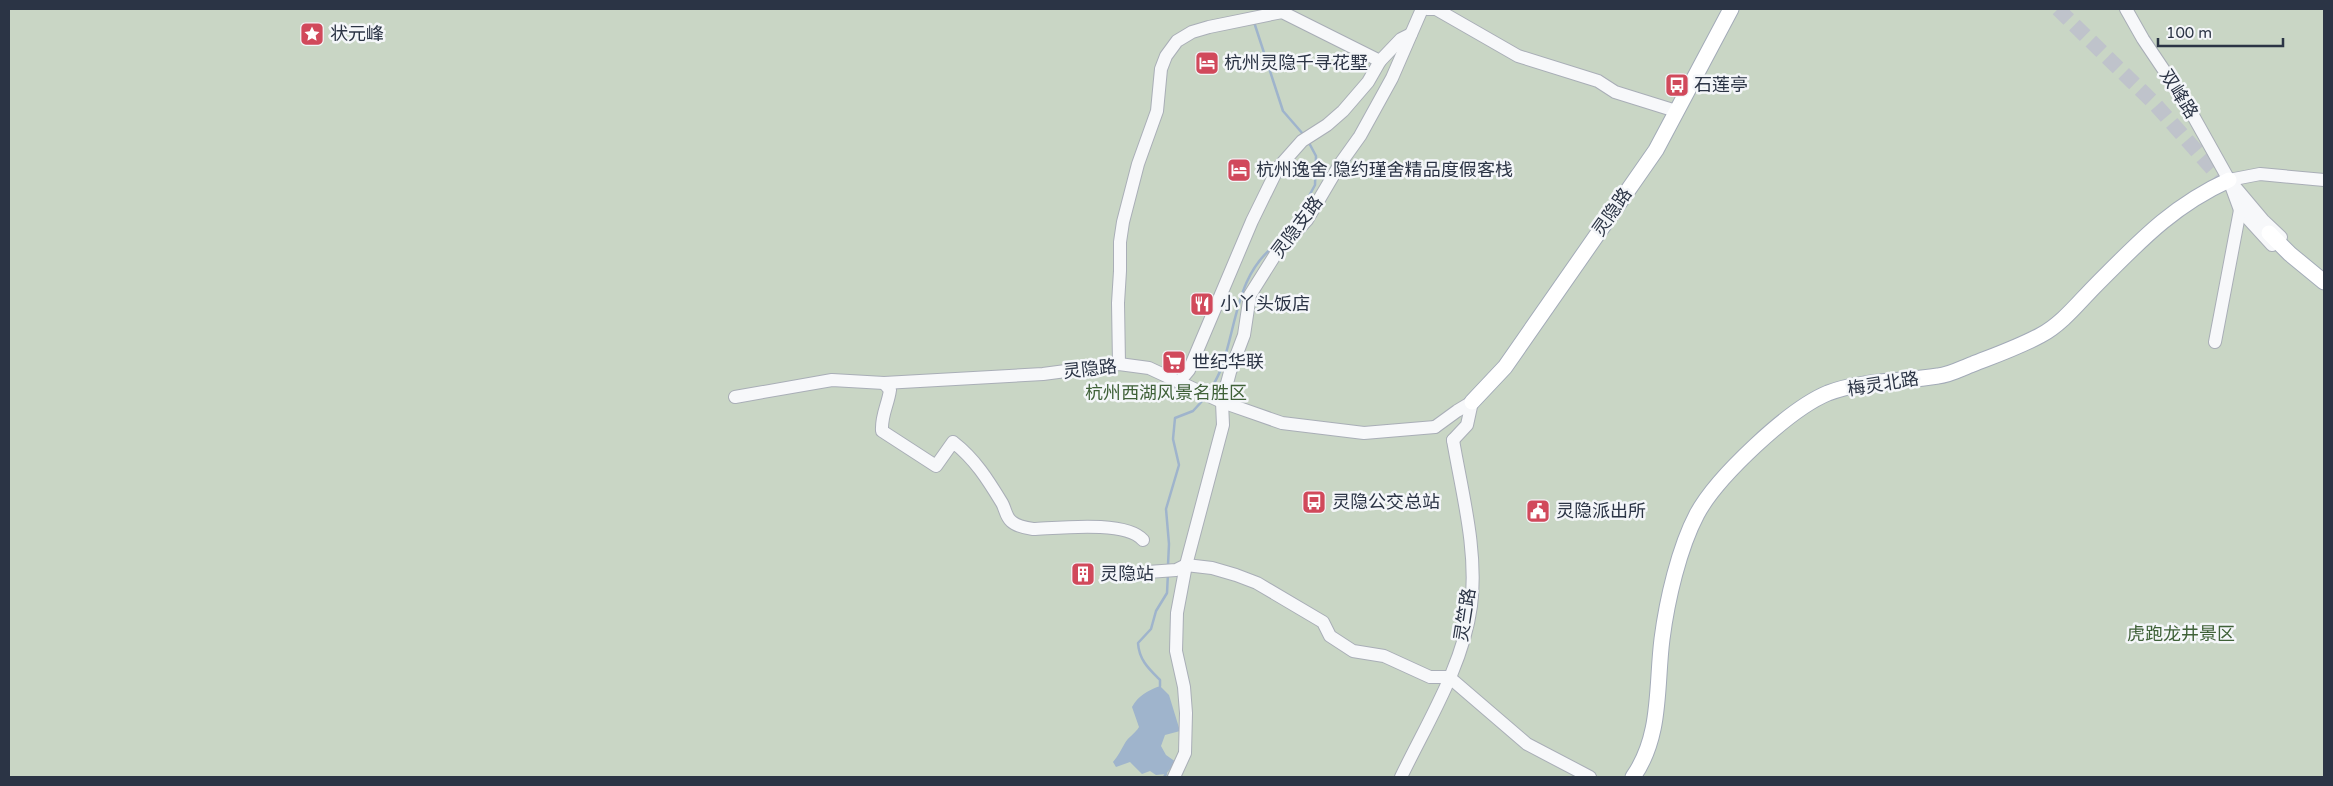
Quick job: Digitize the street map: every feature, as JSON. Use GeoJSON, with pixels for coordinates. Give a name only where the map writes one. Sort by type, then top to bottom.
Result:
{"type":"FeatureCollection","features":[{"type":"Feature","properties":{"kind":"main road","name":"灵隐路"},"geometry":{"type":"LineString","coordinates":[[1472,402],[1510,360],[1656,150],[1731,9]]}},
{"type":"Feature","properties":{"kind":"main road","name":"梅灵北路"},"geometry":{"type":"LineString","coordinates":[[1633,777],[1649,745],[1655,725],[1662,637],[1680,556],[1697,514],[1719,481],[1787,418],[1828,394],[1865,384],[1941,376],[2044,334],[2153,229],[2182,205],[2229,180]]}},
{"type":"Feature","properties":{"kind":"main road"},"geometry":{"type":"LineString","coordinates":[[2269,233],[2290,254],[2324,282]]}},
{"type":"Feature","properties":{"kind":"street","name":"灵隐支路"},"geometry":{"type":"LineString","coordinates":[[1174,777],[1185,753],[1184,687],[1176,651],[1177,613],[1186,566],[1223,425],[1219,400],[1244,335],[1250,295],[1277,252],[1307,220],[1340,164],[1360,136],[1392,78],[1422,9]]}},
{"type":"Feature","properties":{"kind":"street"},"geometry":{"type":"LineString","coordinates":[[1427,9],[1436,9],[1518,56],[1598,81],[1615,92],[1676,111]]}},
{"type":"Feature","properties":{"kind":"street","name":"双峰路"},"geometry":{"type":"LineString","coordinates":[[2126,9],[2143,39],[2186,103],[2229,180]]}},
{"type":"Feature","properties":{"kind":"street"},"geometry":{"type":"LineString","coordinates":[[1119,364],[1118,303],[1122,222],[1138,164],[1157,111],[1161,69],[1166,56],[1177,41],[1192,32],[1263,18],[1282,12],[1380,61]]}},
{"type":"Feature","properties":{"kind":"street"},"geometry":{"type":"LineString","coordinates":[[1180,382],[1189,370],[1267,187],[1278,168],[1307,138],[1327,125],[1343,111],[1368,82],[1380,61],[1401,39],[1411,34]]}},
{"type":"Feature","properties":{"kind":"street","name":"梅灵北路"},"geometry":{"type":"LineString","coordinates":[[2229,180],[2260,174],[2324,180]]}},
{"type":"Feature","properties":{"kind":"street"},"geometry":{"type":"LineString","coordinates":[[2229,180],[2240,210],[2270,243],[2297,268],[2324,289]]}},
{"type":"Feature","properties":{"kind":"street"},"geometry":{"type":"LineString","coordinates":[[2229,180],[2263,220],[2299,254],[2324,274]]}},
{"type":"Feature","properties":{"kind":"street"},"geometry":{"type":"LineString","coordinates":[[2215,342],[2240,210]]}},
{"type":"Feature","properties":{"kind":"street","name":"灵隐路"},"geometry":{"type":"LineString","coordinates":[[735,397],[832,380],[884,383],[1043,374],[1119,364],[1149,368],[1219,400],[1282,423],[1364,433],[1435,427]]}},
{"type":"Feature","properties":{"kind":"street"},"geometry":{"type":"LineString","coordinates":[[884,383],[890,390],[889,400],[883,412],[882,431],[936,466],[953,442],[970,455],[1004,505],[1010,521],[1022,527],[1033,529],[1104,527],[1130,532],[1143,540]]}},
{"type":"Feature","properties":{"kind":"street"},"geometry":{"type":"LineString","coordinates":[[1472,402],[1467,425],[1453,440],[1435,427],[1456,411],[1472,402]]}},
{"type":"Feature","properties":{"kind":"street","name":"灵竺路"},"geometry":{"type":"LineString","coordinates":[[1401,777],[1457,659],[1471,606],[1472,552],[1453,440]]}},
{"type":"Feature","properties":{"kind":"street"},"geometry":{"type":"LineString","coordinates":[[1148,572],[1186,566],[1212,568],[1257,583],[1323,622],[1330,636],[1354,651],[1384,656],[1430,678],[1449,677],[1527,744],[1590,777]]}},
{"type":"Feature","properties":{"kind":"green space","name":"杭州西湖风景名胜区"},"geometry":{"type":"Polygon","coordinates":[[[9,9],[2324,9],[2324,777],[9,777],[9,9]]]}},
{"type":"Feature","properties":{"kind":"water"},"geometry":{"type":"Polygon","coordinates":[[[1160,686],[1169,695],[1180,731],[1165,735],[1161,746],[1166,755],[1176,762],[1166,774],[1156,775],[1150,771],[1142,774],[1130,762],[1116,767],[1113,762],[1126,741],[1139,727],[1132,707],[1144,694],[1160,686]]]}},
{"type":"Feature","properties":{"kind":"waterway"},"geometry":{"type":"LineString","coordinates":[[1254,22],[1283,111],[1303,134]]}},
{"type":"Feature","properties":{"kind":"waterway"},"geometry":{"type":"LineString","coordinates":[[1291,229],[1315,185],[1316,156],[1308,141]]}},
{"type":"Feature","properties":{"kind":"waterway"},"geometry":{"type":"LineString","coordinates":[[1209,393],[1221,369],[1245,285],[1263,256],[1277,244]]}},
{"type":"Feature","properties":{"kind":"waterway"},"geometry":{"type":"LineString","coordinates":[[1168,565],[1169,544],[1166,509],[1179,465],[1173,439],[1175,418],[1193,411],[1204,399]]}},
{"type":"Feature","properties":{"kind":"waterway"},"geometry":{"type":"LineString","coordinates":[[1160,686],[1160,680],[1142,659],[1138,643],[1151,629],[1156,611],[1167,593],[1168,573]]}},
{"type":"Feature","properties":{"kind":"tunnel"},"geometry":{"type":"LineString","coordinates":[[2058,9],[2155,104],[2232,191]]}},
{"type":"Feature","properties":{"kind":"place","name":"状元峰"},"geometry":{"type":"Point","coordinates":[312,34]}},
{"type":"Feature","properties":{"kind":"place","name":"杭州灵隐千寻花墅"},"geometry":{"type":"Point","coordinates":[1207,63]}},
{"type":"Feature","properties":{"kind":"place","name":"石莲亭"},"geometry":{"type":"Point","coordinates":[1677,85]}},
{"type":"Feature","properties":{"kind":"place","name":"杭州逸舍.隐约瑾舍精品度假客栈"},"geometry":{"type":"Point","coordinates":[1239,170]}},
{"type":"Feature","properties":{"kind":"place","name":"小丫头饭店"},"geometry":{"type":"Point","coordinates":[1202,304]}},
{"type":"Feature","properties":{"kind":"place","name":"世纪华联"},"geometry":{"type":"Point","coordinates":[1174,362]}},
{"type":"Feature","properties":{"kind":"place","name":"灵隐公交总站"},"geometry":{"type":"Point","coordinates":[1314,502]}},
{"type":"Feature","properties":{"kind":"place","name":"灵隐派出所"},"geometry":{"type":"Point","coordinates":[1538,511]}},
{"type":"Feature","properties":{"kind":"place","name":"灵隐站"},"geometry":{"type":"Point","coordinates":[1083,574]}},
{"type":"Feature","properties":{"kind":"park label","name":"虎跑龙井景区"},"geometry":{"type":"Point","coordinates":[2181,634]}}]}
